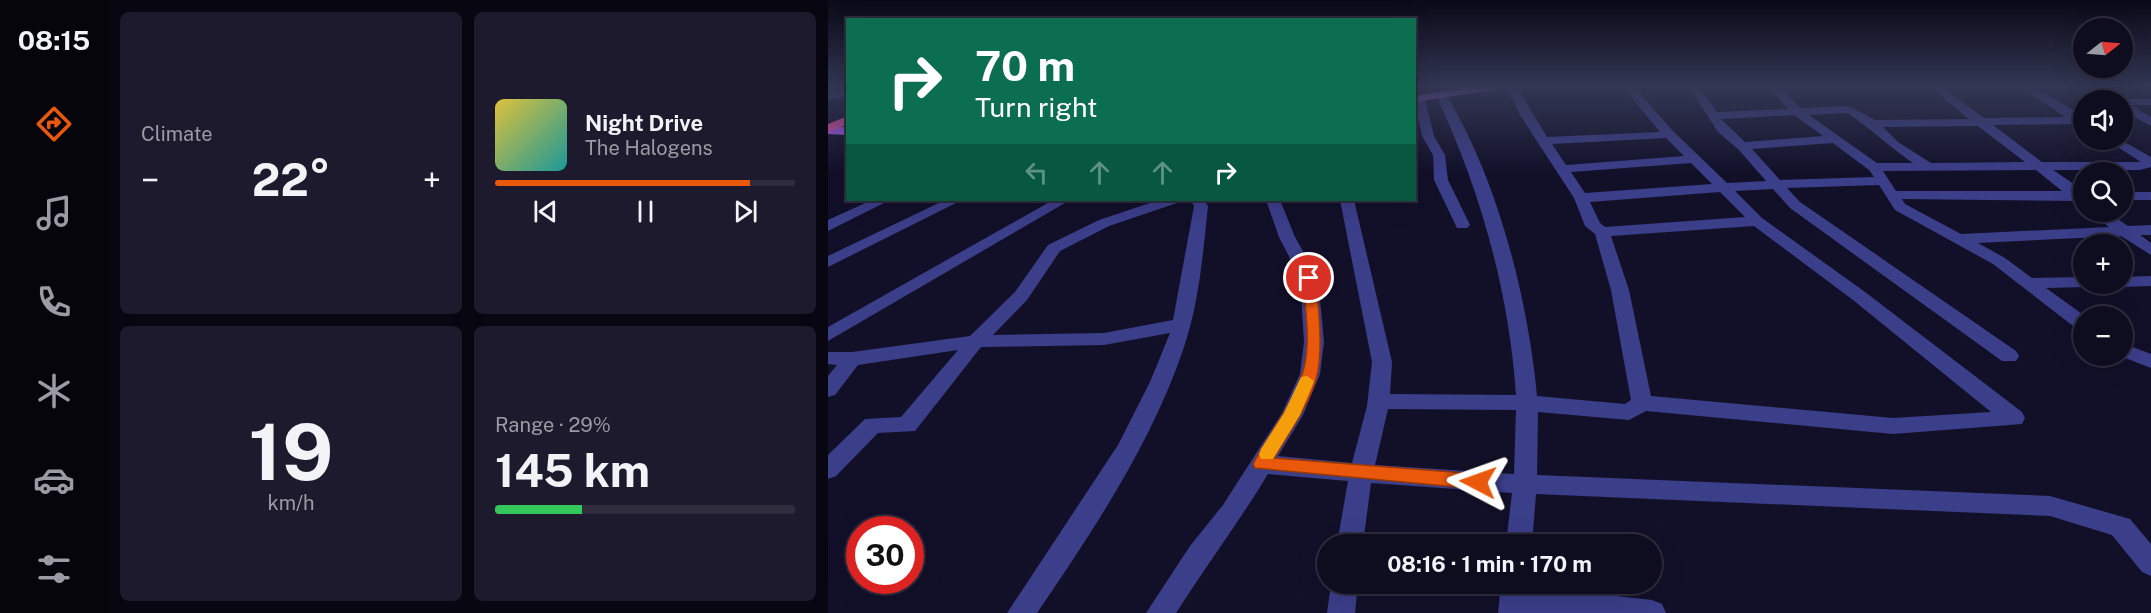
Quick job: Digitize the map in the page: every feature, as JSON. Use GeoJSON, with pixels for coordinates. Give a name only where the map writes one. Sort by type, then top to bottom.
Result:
{"type":"FeatureCollection","features":[{"type":"Feature","properties":{"kind":"highway"},"geometry":{"type":"LineString","coordinates":[[828,129],[846,120]]}},
{"type":"Feature","properties":{"kind":"highway"},"geometry":{"type":"LineString","coordinates":[[828,129],[846,124]]}},
{"type":"Feature","properties":{"kind":"main road"},"geometry":{"type":"LineString","coordinates":[[828,129],[846,131]]}},
{"type":"Feature","properties":{"kind":"street"},"geometry":{"type":"LineString","coordinates":[[1422,116],[1428,136],[1439,154],[1437,160],[1446,195],[1462,225]]}},
{"type":"Feature","properties":{"kind":"street"},"geometry":{"type":"LineString","coordinates":[[1456,116],[1499,244],[1514,304],[1527,403],[1525,484],[1520,534]]}},
{"type":"Feature","properties":{"kind":"street"},"geometry":{"type":"LineString","coordinates":[[1526,116],[1546,141],[1581,198],[1593,226],[1602,232],[1757,221]]}},
{"type":"Feature","properties":{"kind":"street"},"geometry":{"type":"LineString","coordinates":[[1378,401],[1527,403],[1629,412],[1642,403],[1893,426],[2014,418],[1859,296],[1757,221],[1653,116]]}},
{"type":"Feature","properties":{"kind":"street"},"geometry":{"type":"LineString","coordinates":[[1720,116],[1714,116],[1722,129],[1778,184],[1795,205],[2009,356]]}},
{"type":"Feature","properties":{"kind":"street"},"geometry":{"type":"LineString","coordinates":[[1803,116],[1874,166],[1900,207],[1999,261],[2073,317]]}},
{"type":"Feature","properties":{"kind":"street"},"geometry":{"type":"LineString","coordinates":[[1860,116],[1873,124],[1894,145],[1928,166]]}},
{"type":"Feature","properties":{"kind":"street"},"geometry":{"type":"LineString","coordinates":[[1973,116],[2073,191]]}},
{"type":"Feature","properties":{"kind":"street"},"geometry":{"type":"LineString","coordinates":[[1873,124],[2073,121]]}},
{"type":"Feature","properties":{"kind":"street"},"geometry":{"type":"LineString","coordinates":[[2133,121],[2151,122]]}},
{"type":"Feature","properties":{"kind":"street"},"geometry":{"type":"LineString","coordinates":[[1546,141],[1659,136],[1668,133]]}},
{"type":"Feature","properties":{"kind":"street"},"geometry":{"type":"LineString","coordinates":[[1741,146],[1838,139]]}},
{"type":"Feature","properties":{"kind":"street"},"geometry":{"type":"LineString","coordinates":[[2130,150],[2151,163]]}},
{"type":"Feature","properties":{"kind":"street"},"geometry":{"type":"LineString","coordinates":[[1563,169],[1696,159]]}},
{"type":"Feature","properties":{"kind":"street"},"geometry":{"type":"LineString","coordinates":[[1874,166],[2140,166],[2151,163]]}},
{"type":"Feature","properties":{"kind":"street"},"geometry":{"type":"LineString","coordinates":[[1581,198],[1778,184],[2073,197]]}},
{"type":"Feature","properties":{"kind":"street"},"geometry":{"type":"LineString","coordinates":[[2133,196],[2151,196]]}},
{"type":"Feature","properties":{"kind":"street"},"geometry":{"type":"LineString","coordinates":[[828,226],[881,201]]}},
{"type":"Feature","properties":{"kind":"street"},"geometry":{"type":"LineString","coordinates":[[828,262],[953,201]]}},
{"type":"Feature","properties":{"kind":"street"},"geometry":{"type":"LineString","coordinates":[[828,334],[1062,201]]}},
{"type":"Feature","properties":{"kind":"street"},"geometry":{"type":"LineString","coordinates":[[828,470],[873,425],[907,425],[976,341],[1021,296],[1054,248],[1104,223],[1169,201]]}},
{"type":"Feature","properties":{"kind":"street"},"geometry":{"type":"LineString","coordinates":[[1021,613],[1114,470],[1159,387],[1174,348],[1194,261],[1201,206],[1198,201]]}},
{"type":"Feature","properties":{"kind":"street"},"geometry":{"type":"LineString","coordinates":[[1160,613],[1199,554],[1232,512],[1292,415],[1310,374],[1314,342],[1309,278],[1287,237],[1273,201]]}},
{"type":"Feature","properties":{"kind":"street"},"geometry":{"type":"LineString","coordinates":[[1347,201],[1382,362],[1373,435],[1361,474],[1352,534]]}},
{"type":"Feature","properties":{"kind":"street"},"geometry":{"type":"LineString","coordinates":[[2112,222],[2151,250]]}},
{"type":"Feature","properties":{"kind":"street"},"geometry":{"type":"LineString","coordinates":[[1958,239],[2151,230]]}},
{"type":"Feature","properties":{"kind":"street"},"geometry":{"type":"LineString","coordinates":[[1602,232],[1620,290],[1642,403]]}},
{"type":"Feature","properties":{"kind":"street"},"geometry":{"type":"LineString","coordinates":[[2133,282],[2151,281]]}},
{"type":"Feature","properties":{"kind":"street"},"geometry":{"type":"LineString","coordinates":[[2028,283],[2073,282]]}},
{"type":"Feature","properties":{"kind":"street"},"geometry":{"type":"LineString","coordinates":[[828,358],[852,359],[976,341],[1104,339],[1179,326]]}},
{"type":"Feature","properties":{"kind":"street"},"geometry":{"type":"LineString","coordinates":[[2133,353],[2150,360]]}},
{"type":"Feature","properties":{"kind":"street"},"geometry":{"type":"LineString","coordinates":[[828,390],[852,359]]}},
{"type":"Feature","properties":{"kind":"street"},"geometry":{"type":"LineString","coordinates":[[1262,464],[1361,474],[1525,484],[2050,506],[2121,527],[2151,564]]}},
{"type":"Feature","properties":{"kind":"street"},"geometry":{"type":"LineString","coordinates":[[1341,613],[1344,594]]}},
{"type":"Feature","properties":{"kind":"street"},"geometry":{"type":"LineString","coordinates":[[1513,600],[1652,613]]}},
{"type":"Feature","properties":{"kind":"slow traffic"},"geometry":{"type":"LineString","coordinates":[[1267,454],[1292,415],[1307,381]]}},
{"type":"Feature","properties":{"kind":"route"},"geometry":{"type":"LineString","coordinates":[[1309,278],[1314,342],[1310,374],[1292,415],[1262,464],[1478,482]]}}]}
